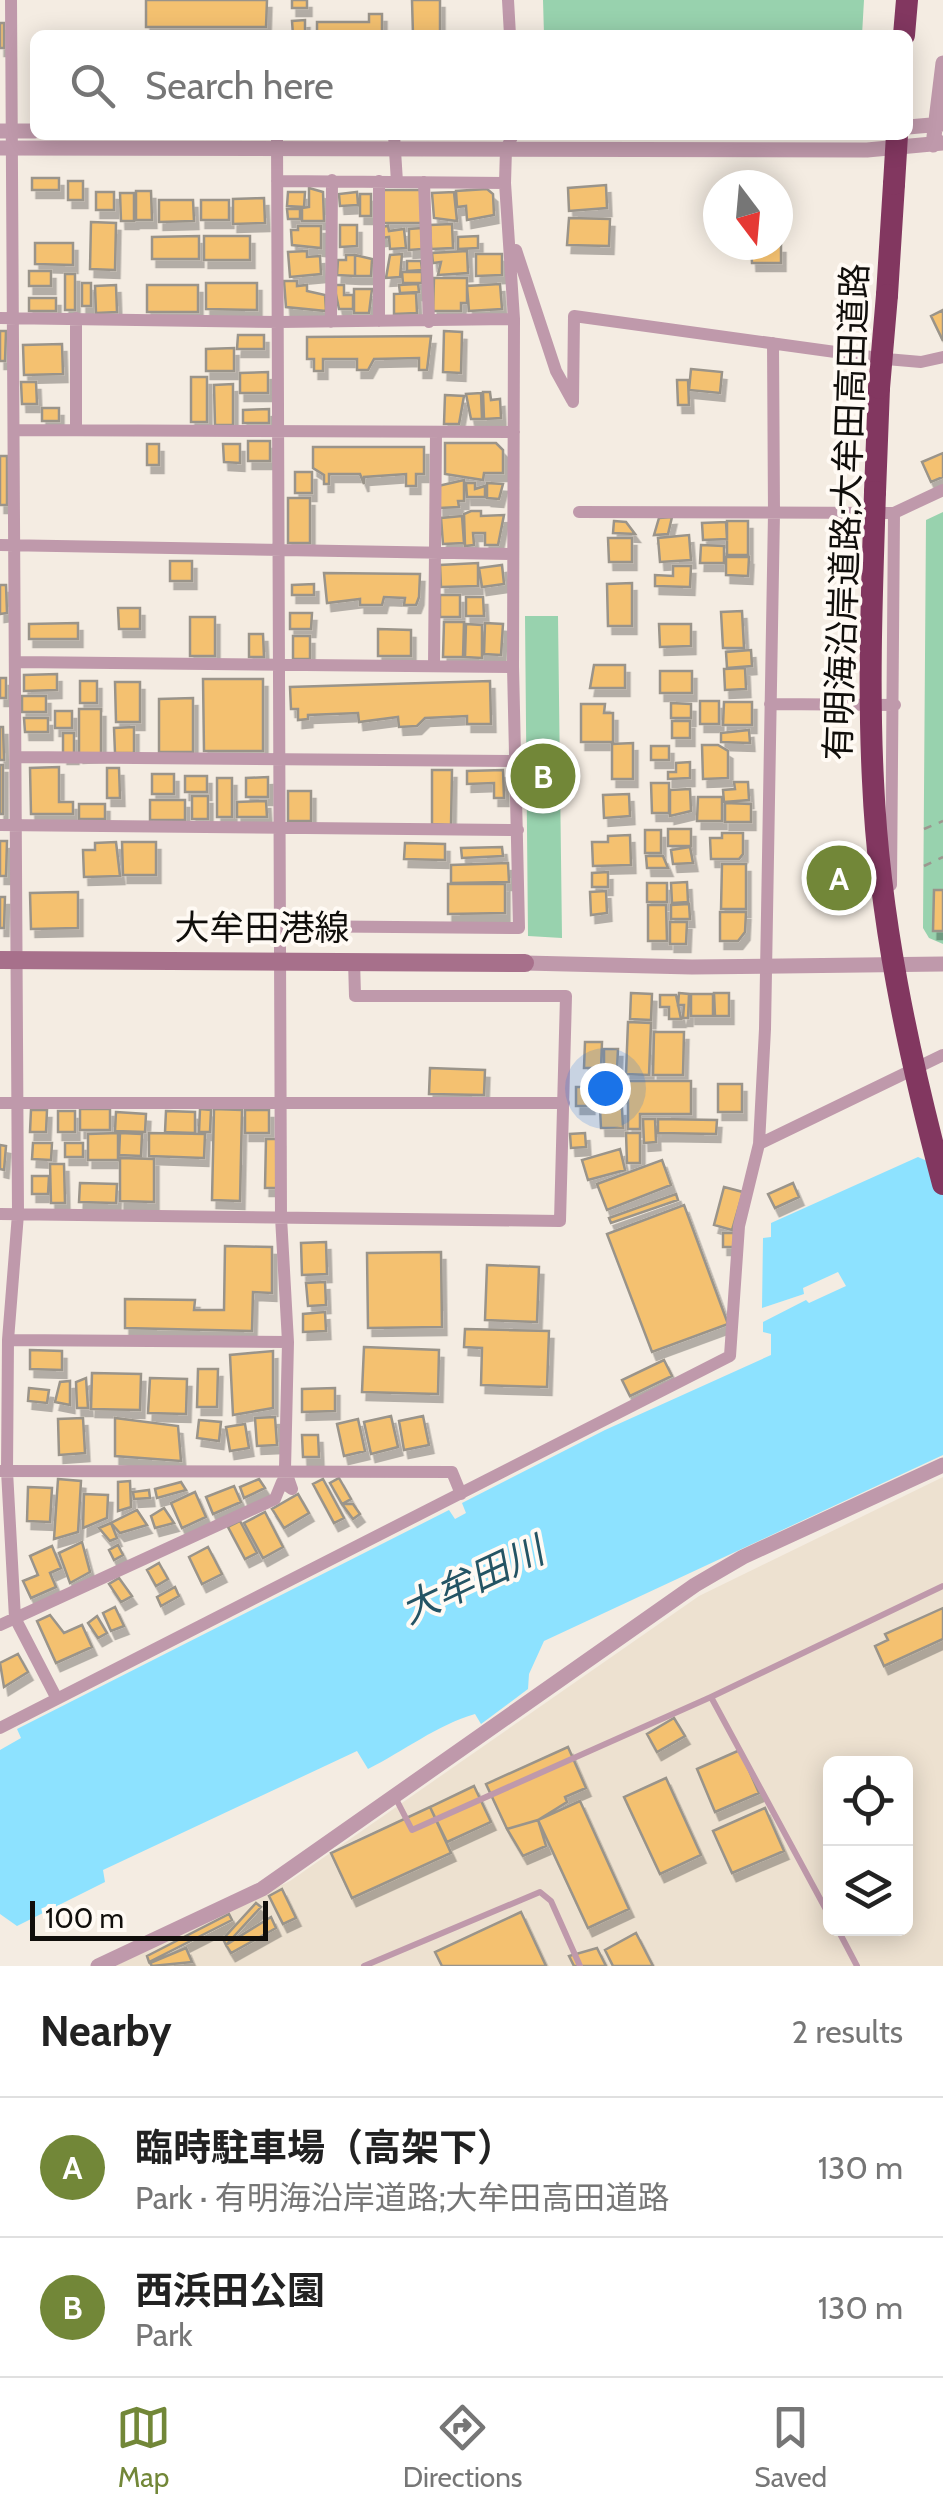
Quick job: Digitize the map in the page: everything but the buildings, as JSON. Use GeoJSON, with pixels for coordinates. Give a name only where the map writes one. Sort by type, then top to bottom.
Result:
{"type":"FeatureCollection","features":[{"type":"Feature","properties":{"kind":"highway"},"geometry":{"type":"LineString","coordinates":[[904,30],[907,0]]}},
{"type":"Feature","properties":{"kind":"highway","name":"有明海沿岸道路;大牟田高田道路"},"geometry":{"type":"LineString","coordinates":[[897,140],[879,388],[869,664],[882,883],[898,993],[943,1184]]}},
{"type":"Feature","properties":{"kind":"main road","name":"大牟田港線"},"geometry":{"type":"LineString","coordinates":[[9,960],[525,963]]}},
{"type":"Feature","properties":{"kind":"street"},"geometry":{"type":"LineString","coordinates":[[11,0],[7,148],[16,318],[17,825],[9,960],[18,1214],[3,1471],[17,1591],[15,1618],[57,1699]]}},
{"type":"Feature","properties":{"kind":"street"},"geometry":{"type":"LineString","coordinates":[[508,0],[510,30]]}},
{"type":"Feature","properties":{"kind":"street"},"geometry":{"type":"LineString","coordinates":[[7,148],[509,142],[867,150],[938,144],[943,63]]}},
{"type":"Feature","properties":{"kind":"street"},"geometry":{"type":"LineString","coordinates":[[913,127],[940,124]]}},
{"type":"Feature","properties":{"kind":"street"},"geometry":{"type":"LineString","coordinates":[[0,1624],[274,1499],[282,1482],[292,1489],[286,1469],[288,1342],[281,1217],[277,142]]}},
{"type":"Feature","properties":{"kind":"street"},"geometry":{"type":"LineString","coordinates":[[394,142],[396,182]]}},
{"type":"Feature","properties":{"kind":"street"},"geometry":{"type":"LineString","coordinates":[[280,926],[518,928],[513,666],[514,319],[512,236],[505,183],[509,142]]}},
{"type":"Feature","properties":{"kind":"street"},"geometry":{"type":"LineString","coordinates":[[331,322],[332,180]]}},
{"type":"Feature","properties":{"kind":"street"},"geometry":{"type":"LineString","coordinates":[[277,181],[505,183]]}},
{"type":"Feature","properties":{"kind":"street"},"geometry":{"type":"LineString","coordinates":[[379,182],[380,322]]}},
{"type":"Feature","properties":{"kind":"street"},"geometry":{"type":"LineString","coordinates":[[424,182],[429,322]]}},
{"type":"Feature","properties":{"kind":"street"},"geometry":{"type":"LineString","coordinates":[[512,236],[556,370],[573,402],[574,316],[886,360],[921,362],[943,357]]}},
{"type":"Feature","properties":{"kind":"street"},"geometry":{"type":"LineString","coordinates":[[0,318],[280,322],[514,319]]}},
{"type":"Feature","properties":{"kind":"street"},"geometry":{"type":"LineString","coordinates":[[76,318],[76,430]]}},
{"type":"Feature","properties":{"kind":"street"},"geometry":{"type":"LineString","coordinates":[[0,1728],[730,1356],[739,1226],[759,1144],[774,513],[772,343]]}},
{"type":"Feature","properties":{"kind":"street"},"geometry":{"type":"LineString","coordinates":[[16,430],[514,432]]}},
{"type":"Feature","properties":{"kind":"street"},"geometry":{"type":"LineString","coordinates":[[434,666],[436,433]]}},
{"type":"Feature","properties":{"kind":"street"},"geometry":{"type":"LineString","coordinates":[[579,512],[894,513],[943,490]]}},
{"type":"Feature","properties":{"kind":"street"},"geometry":{"type":"LineString","coordinates":[[890,964],[894,513]]}},
{"type":"Feature","properties":{"kind":"street"},"geometry":{"type":"LineString","coordinates":[[0,544],[434,556],[513,554]]}},
{"type":"Feature","properties":{"kind":"street"},"geometry":{"type":"LineString","coordinates":[[17,662],[513,666]]}},
{"type":"Feature","properties":{"kind":"street"},"geometry":{"type":"LineString","coordinates":[[770,704],[895,705]]}},
{"type":"Feature","properties":{"kind":"street"},"geometry":{"type":"LineString","coordinates":[[17,757],[515,761]]}},
{"type":"Feature","properties":{"kind":"street"},"geometry":{"type":"LineString","coordinates":[[0,826],[518,830]]}},
{"type":"Feature","properties":{"kind":"street"},"geometry":{"type":"LineString","coordinates":[[0,1214],[560,1221],[566,996],[355,996],[354,960]]}},
{"type":"Feature","properties":{"kind":"street"},"geometry":{"type":"LineString","coordinates":[[525,963],[943,964]]}},
{"type":"Feature","properties":{"kind":"street"},"geometry":{"type":"LineString","coordinates":[[759,1144],[943,1055]]}},
{"type":"Feature","properties":{"kind":"street"},"geometry":{"type":"LineString","coordinates":[[0,1103],[564,1104]]}},
{"type":"Feature","properties":{"kind":"street"},"geometry":{"type":"LineString","coordinates":[[8,1340],[288,1342]]}},
{"type":"Feature","properties":{"kind":"street"},"geometry":{"type":"LineString","coordinates":[[98,1966],[262,1890],[695,1585],[943,1465]]}},
{"type":"Feature","properties":{"kind":"street"},"geometry":{"type":"LineString","coordinates":[[3,1471],[452,1472],[461,1494]]}},
{"type":"Feature","properties":{"kind":"street"},"geometry":{"type":"LineString","coordinates":[[0,1585],[17,1591]]}},
{"type":"Feature","properties":{"kind":"lane"},"geometry":{"type":"LineString","coordinates":[[394,1795],[412,1830],[712,1696],[943,1586]]}},
{"type":"Feature","properties":{"kind":"lane"},"geometry":{"type":"LineString","coordinates":[[712,1696],[823,1904]]}},
{"type":"Feature","properties":{"kind":"lane"},"geometry":{"type":"LineString","coordinates":[[364,1966],[540,1892],[551,1901],[580,1966]]}},
{"type":"Feature","properties":{"kind":"lane"},"geometry":{"type":"LineString","coordinates":[[841,1936],[857,1966]]}},
{"type":"Feature","properties":{"kind":"path"},"geometry":{"type":"LineString","coordinates":[[924,829],[943,821]]}},
{"type":"Feature","properties":{"kind":"path"},"geometry":{"type":"LineString","coordinates":[[924,866],[943,857]]}},
{"type":"Feature","properties":{"kind":"shaded area"},"geometry":{"type":"Polygon","coordinates":[[[943,1477],[943,1966],[115,1966],[290,1881],[699,1596],[943,1477]]]}},
{"type":"Feature","properties":{"kind":"green space"},"geometry":{"type":"Polygon","coordinates":[[[543,0],[864,0],[862,30],[544,30],[543,0]]]}},
{"type":"Feature","properties":{"kind":"green space"},"geometry":{"type":"Polygon","coordinates":[[[943,512],[943,944],[929,938],[923,928],[926,520],[943,512]]]}},
{"type":"Feature","properties":{"kind":"green space"},"geometry":{"type":"Polygon","coordinates":[[[525,616],[558,616],[562,938],[528,936],[525,616]]]}},
{"type":"Feature","properties":{"kind":"water","name":"大牟田川"},"geometry":{"type":"Polygon","coordinates":[[[918,1157],[943,1168],[943,1455],[544,1641],[529,1674],[528,1689],[481,1724],[475,1714],[461,1719],[368,1769],[357,1751],[103,1870],[105,1882],[17,1926],[0,1914],[0,1750],[21,1738],[17,1729],[449,1510],[455,1519],[466,1513],[462,1503],[605,1430],[771,1355],[771,1334],[763,1332],[763,1322],[806,1300],[809,1303],[846,1286],[838,1272],[803,1288],[804,1294],[762,1308],[763,1238],[771,1237],[771,1223],[918,1157]]]}},
{"type":"Feature","properties":{"kind":"place","name":"西浜田公園"},"geometry":{"type":"Point","coordinates":[543,776]}},
{"type":"Feature","properties":{"kind":"place","name":"臨時駐車場（高架下）"},"geometry":{"type":"Point","coordinates":[839,878]}}]}
